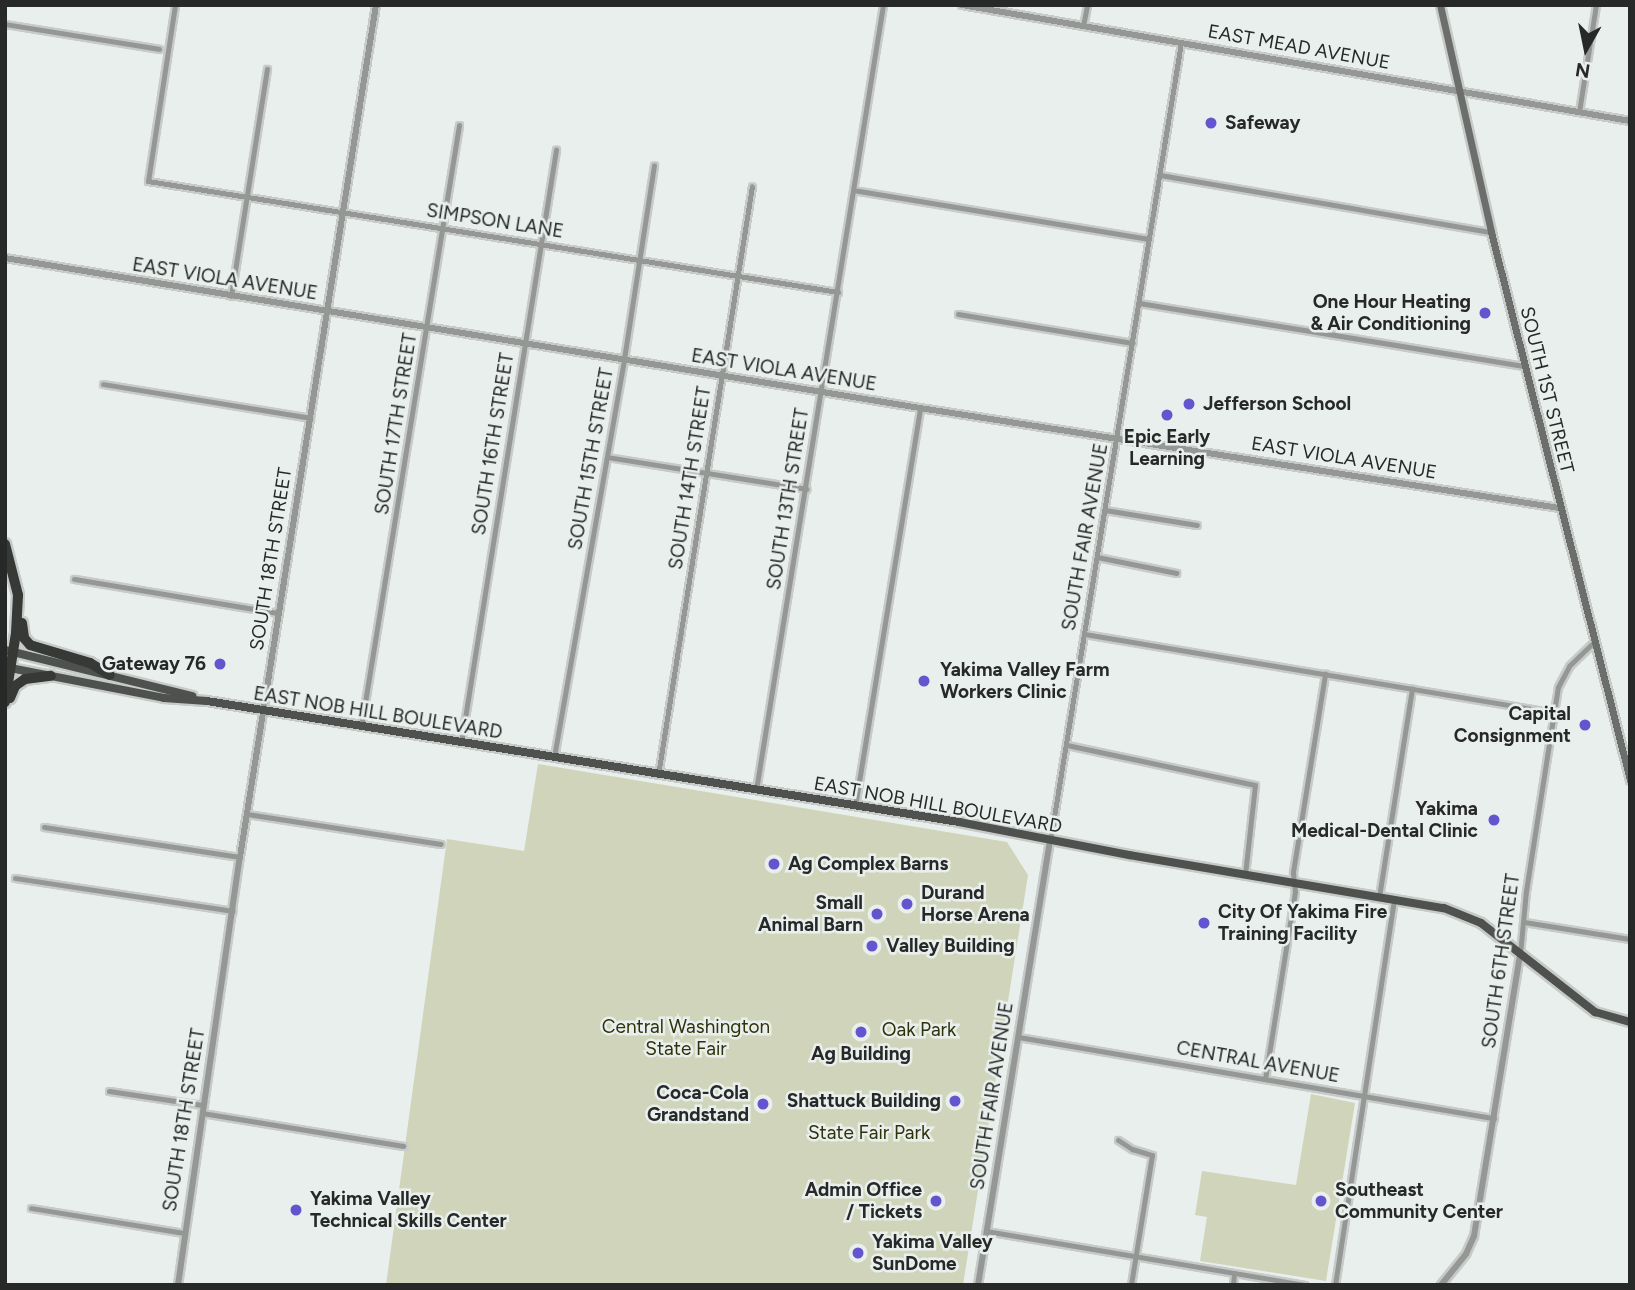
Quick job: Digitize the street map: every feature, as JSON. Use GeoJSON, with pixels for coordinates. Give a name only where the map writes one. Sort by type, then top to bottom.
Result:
{"type":"FeatureCollection","features":[{"type":"Feature","properties":{"kind":"highway"},"geometry":{"type":"LineString","coordinates":[[5,544],[18,595],[24,638],[30,645],[90,663],[110,675]]}},
{"type":"Feature","properties":{"kind":"highway"},"geometry":{"type":"LineString","coordinates":[[5,703],[9,650],[18,595]]}},
{"type":"Feature","properties":{"kind":"highway"},"geometry":{"type":"LineString","coordinates":[[5,703],[15,686],[25,678],[51,676]]}},
{"type":"Feature","properties":{"kind":"main road","name":"SOUTH 1ST STREET"},"geometry":{"type":"LineString","coordinates":[[1440,5],[1491,232],[1593,643],[1630,780]]}},
{"type":"Feature","properties":{"kind":"main road","name":"EAST NOB HILL BOULEVARD"},"geometry":{"type":"LineString","coordinates":[[9,650],[207,701]]}},
{"type":"Feature","properties":{"kind":"main road","name":"EAST NOB HILL BOULEVARD"},"geometry":{"type":"LineString","coordinates":[[8,668],[164,698],[207,701],[855,806],[1394,899],[1466,914],[1488,927],[1595,1012],[1630,1022]]}},
{"type":"Feature","properties":{"kind":"street","name":"SIMPSON LANE"},"geometry":{"type":"LineString","coordinates":[[175,5],[148,181],[838,292]]}},
{"type":"Feature","properties":{"kind":"street","name":"SOUTH 18TH STREET"},"geometry":{"type":"LineString","coordinates":[[178,1285],[201,1109],[376,5]]}},
{"type":"Feature","properties":{"kind":"street","name":"SOUTH 13TH STREET"},"geometry":{"type":"LineString","coordinates":[[756,790],[883,5]]}},
{"type":"Feature","properties":{"kind":"street","name":"EAST MEAD AVENUE"},"geometry":{"type":"LineString","coordinates":[[962,5],[1630,121]]}},
{"type":"Feature","properties":{"kind":"street"},"geometry":{"type":"LineString","coordinates":[[1083,26],[1087,5]]}},
{"type":"Feature","properties":{"kind":"street"},"geometry":{"type":"LineString","coordinates":[[1579,111],[1596,5]]}},
{"type":"Feature","properties":{"kind":"street"},"geometry":{"type":"LineString","coordinates":[[5,24],[159,48]]}},
{"type":"Feature","properties":{"kind":"street","name":"SOUTH FAIR AVENUE"},"geometry":{"type":"LineString","coordinates":[[978,1285],[1181,43]]}},
{"type":"Feature","properties":{"kind":"street"},"geometry":{"type":"LineString","coordinates":[[231,296],[267,69]]}},
{"type":"Feature","properties":{"kind":"street","name":"SOUTH 17TH STREET"},"geometry":{"type":"LineString","coordinates":[[361,727],[459,125]]}},
{"type":"Feature","properties":{"kind":"street","name":"SOUTH 16TH STREET"},"geometry":{"type":"LineString","coordinates":[[461,743],[556,150]]}},
{"type":"Feature","properties":{"kind":"street","name":"SOUTH 15TH STREET"},"geometry":{"type":"LineString","coordinates":[[554,757],[624,359],[654,165]]}},
{"type":"Feature","properties":{"kind":"street"},"geometry":{"type":"LineString","coordinates":[[1160,175],[1491,232]]}},
{"type":"Feature","properties":{"kind":"street","name":"SOUTH 14TH STREET"},"geometry":{"type":"LineString","coordinates":[[658,775],[752,186]]}},
{"type":"Feature","properties":{"kind":"street"},"geometry":{"type":"LineString","coordinates":[[853,190],[1149,239]]}},
{"type":"Feature","properties":{"kind":"street","name":"EAST VIOLA AVENUE"},"geometry":{"type":"LineString","coordinates":[[5,258],[920,408],[1559,508]]}},
{"type":"Feature","properties":{"kind":"street"},"geometry":{"type":"LineString","coordinates":[[1139,303],[1525,366]]}},
{"type":"Feature","properties":{"kind":"street"},"geometry":{"type":"LineString","coordinates":[[958,314],[1133,343]]}},
{"type":"Feature","properties":{"kind":"street"},"geometry":{"type":"LineString","coordinates":[[103,384],[310,418]]}},
{"type":"Feature","properties":{"kind":"street"},"geometry":{"type":"LineString","coordinates":[[855,806],[920,408]]}},
{"type":"Feature","properties":{"kind":"street"},"geometry":{"type":"LineString","coordinates":[[607,457],[806,489]]}},
{"type":"Feature","properties":{"kind":"street"},"geometry":{"type":"LineString","coordinates":[[1105,510],[1197,525]]}},
{"type":"Feature","properties":{"kind":"street"},"geometry":{"type":"LineString","coordinates":[[1097,557],[1176,573]]}},
{"type":"Feature","properties":{"kind":"street"},"geometry":{"type":"LineString","coordinates":[[74,579],[278,613]]}},
{"type":"Feature","properties":{"kind":"street"},"geometry":{"type":"LineString","coordinates":[[1084,634],[1554,713]]}},
{"type":"Feature","properties":{"kind":"street","name":"SOUTH 6TH STREET"},"geometry":{"type":"LineString","coordinates":[[1440,1285],[1466,1254],[1474,1236],[1520,954],[1526,891],[1554,713],[1563,676],[1593,643]]}},
{"type":"Feature","properties":{"kind":"street"},"geometry":{"type":"LineString","coordinates":[[1265,1079],[1294,882],[1293,872],[1325,674]]}},
{"type":"Feature","properties":{"kind":"street"},"geometry":{"type":"LineString","coordinates":[[1379,897],[1412,689]]}},
{"type":"Feature","properties":{"kind":"street"},"geometry":{"type":"LineString","coordinates":[[1067,745],[1255,785],[1245,874]]}},
{"type":"Feature","properties":{"kind":"street"},"geometry":{"type":"LineString","coordinates":[[247,814],[441,844]]}},
{"type":"Feature","properties":{"kind":"street"},"geometry":{"type":"LineString","coordinates":[[44,827],[240,857]]}},
{"type":"Feature","properties":{"kind":"street"},"geometry":{"type":"LineString","coordinates":[[15,878],[233,911]]}},
{"type":"Feature","properties":{"kind":"street"},"geometry":{"type":"LineString","coordinates":[[1335,1285],[1394,899]]}},
{"type":"Feature","properties":{"kind":"street"},"geometry":{"type":"LineString","coordinates":[[1524,922],[1630,939]]}},
{"type":"Feature","properties":{"kind":"street","name":"CENTRAL AVENUE"},"geometry":{"type":"LineString","coordinates":[[1018,1037],[1494,1118]]}},
{"type":"Feature","properties":{"kind":"street"},"geometry":{"type":"LineString","coordinates":[[109,1091],[403,1146]]}},
{"type":"Feature","properties":{"kind":"street"},"geometry":{"type":"LineString","coordinates":[[1118,1140],[1132,1149],[1152,1155],[1131,1285]]}},
{"type":"Feature","properties":{"kind":"street"},"geometry":{"type":"LineString","coordinates":[[31,1208],[183,1233]]}},
{"type":"Feature","properties":{"kind":"street"},"geometry":{"type":"LineString","coordinates":[[986,1231],[1304,1285]]}},
{"type":"Feature","properties":{"kind":"street"},"geometry":{"type":"LineString","coordinates":[[1233,1285],[1234,1273]]}},
{"type":"Feature","properties":{"kind":"green space","name":"Central Washington State Fair"},"geometry":{"type":"Polygon","coordinates":[[[538,764],[1007,842],[1028,875],[963,1285],[386,1285],[447,839],[524,851],[538,764]]]}},
{"type":"Feature","properties":{"kind":"green space"},"geometry":{"type":"Polygon","coordinates":[[[1311,1094],[1355,1103],[1326,1281],[1200,1261],[1207,1217],[1195,1215],[1202,1171],[1296,1185],[1311,1094]]]}},
{"type":"Feature","properties":{"kind":"place","name":"Safeway"},"geometry":{"type":"Point","coordinates":[1211,123]}},
{"type":"Feature","properties":{"kind":"place","name":"One Hour Heating & Air Conditioning"},"geometry":{"type":"Point","coordinates":[1485,313]}},
{"type":"Feature","properties":{"kind":"place","name":"Jefferson School"},"geometry":{"type":"Point","coordinates":[1189,404]}},
{"type":"Feature","properties":{"kind":"place","name":"Epic Early Learning"},"geometry":{"type":"Point","coordinates":[1167,415]}},
{"type":"Feature","properties":{"kind":"place","name":"Gateway 76"},"geometry":{"type":"Point","coordinates":[220,664]}},
{"type":"Feature","properties":{"kind":"place","name":"Yakima Valley Farm Workers Clinic"},"geometry":{"type":"Point","coordinates":[924,681]}},
{"type":"Feature","properties":{"kind":"place","name":"Capital Consignment"},"geometry":{"type":"Point","coordinates":[1585,725]}},
{"type":"Feature","properties":{"kind":"place","name":"Yakima Medical-Dental Clinic"},"geometry":{"type":"Point","coordinates":[1494,820]}},
{"type":"Feature","properties":{"kind":"place","name":"Ag Complex Barns"},"geometry":{"type":"Point","coordinates":[774,864]}},
{"type":"Feature","properties":{"kind":"place","name":"Durand Horse Arena"},"geometry":{"type":"Point","coordinates":[907,904]}},
{"type":"Feature","properties":{"kind":"place","name":"Small Animal Barn"},"geometry":{"type":"Point","coordinates":[877,914]}},
{"type":"Feature","properties":{"kind":"place","name":"City Of Yakima Fire Training Facility"},"geometry":{"type":"Point","coordinates":[1204,923]}},
{"type":"Feature","properties":{"kind":"place","name":"Valley Building"},"geometry":{"type":"Point","coordinates":[872,946]}},
{"type":"Feature","properties":{"kind":"place","name":"Ag Building"},"geometry":{"type":"Point","coordinates":[861,1032]}},
{"type":"Feature","properties":{"kind":"place","name":"Shattuck Building"},"geometry":{"type":"Point","coordinates":[955,1101]}},
{"type":"Feature","properties":{"kind":"place","name":"Coca-Cola Grandstand"},"geometry":{"type":"Point","coordinates":[763,1104]}},
{"type":"Feature","properties":{"kind":"place","name":"Admin Office / Tickets"},"geometry":{"type":"Point","coordinates":[936,1201]}},
{"type":"Feature","properties":{"kind":"place","name":"Southeast Community Center"},"geometry":{"type":"Point","coordinates":[1321,1201]}},
{"type":"Feature","properties":{"kind":"place","name":"Yakima Valley Technical Skills Center"},"geometry":{"type":"Point","coordinates":[296,1210]}},
{"type":"Feature","properties":{"kind":"place","name":"Yakima Valley SunDome"},"geometry":{"type":"Point","coordinates":[858,1253]}},
{"type":"Feature","properties":{"kind":"park label","name":"Oak Park"},"geometry":{"type":"Point","coordinates":[919,1030]}},
{"type":"Feature","properties":{"kind":"park label","name":"State Fair Park"},"geometry":{"type":"Point","coordinates":[869,1133]}}]}
